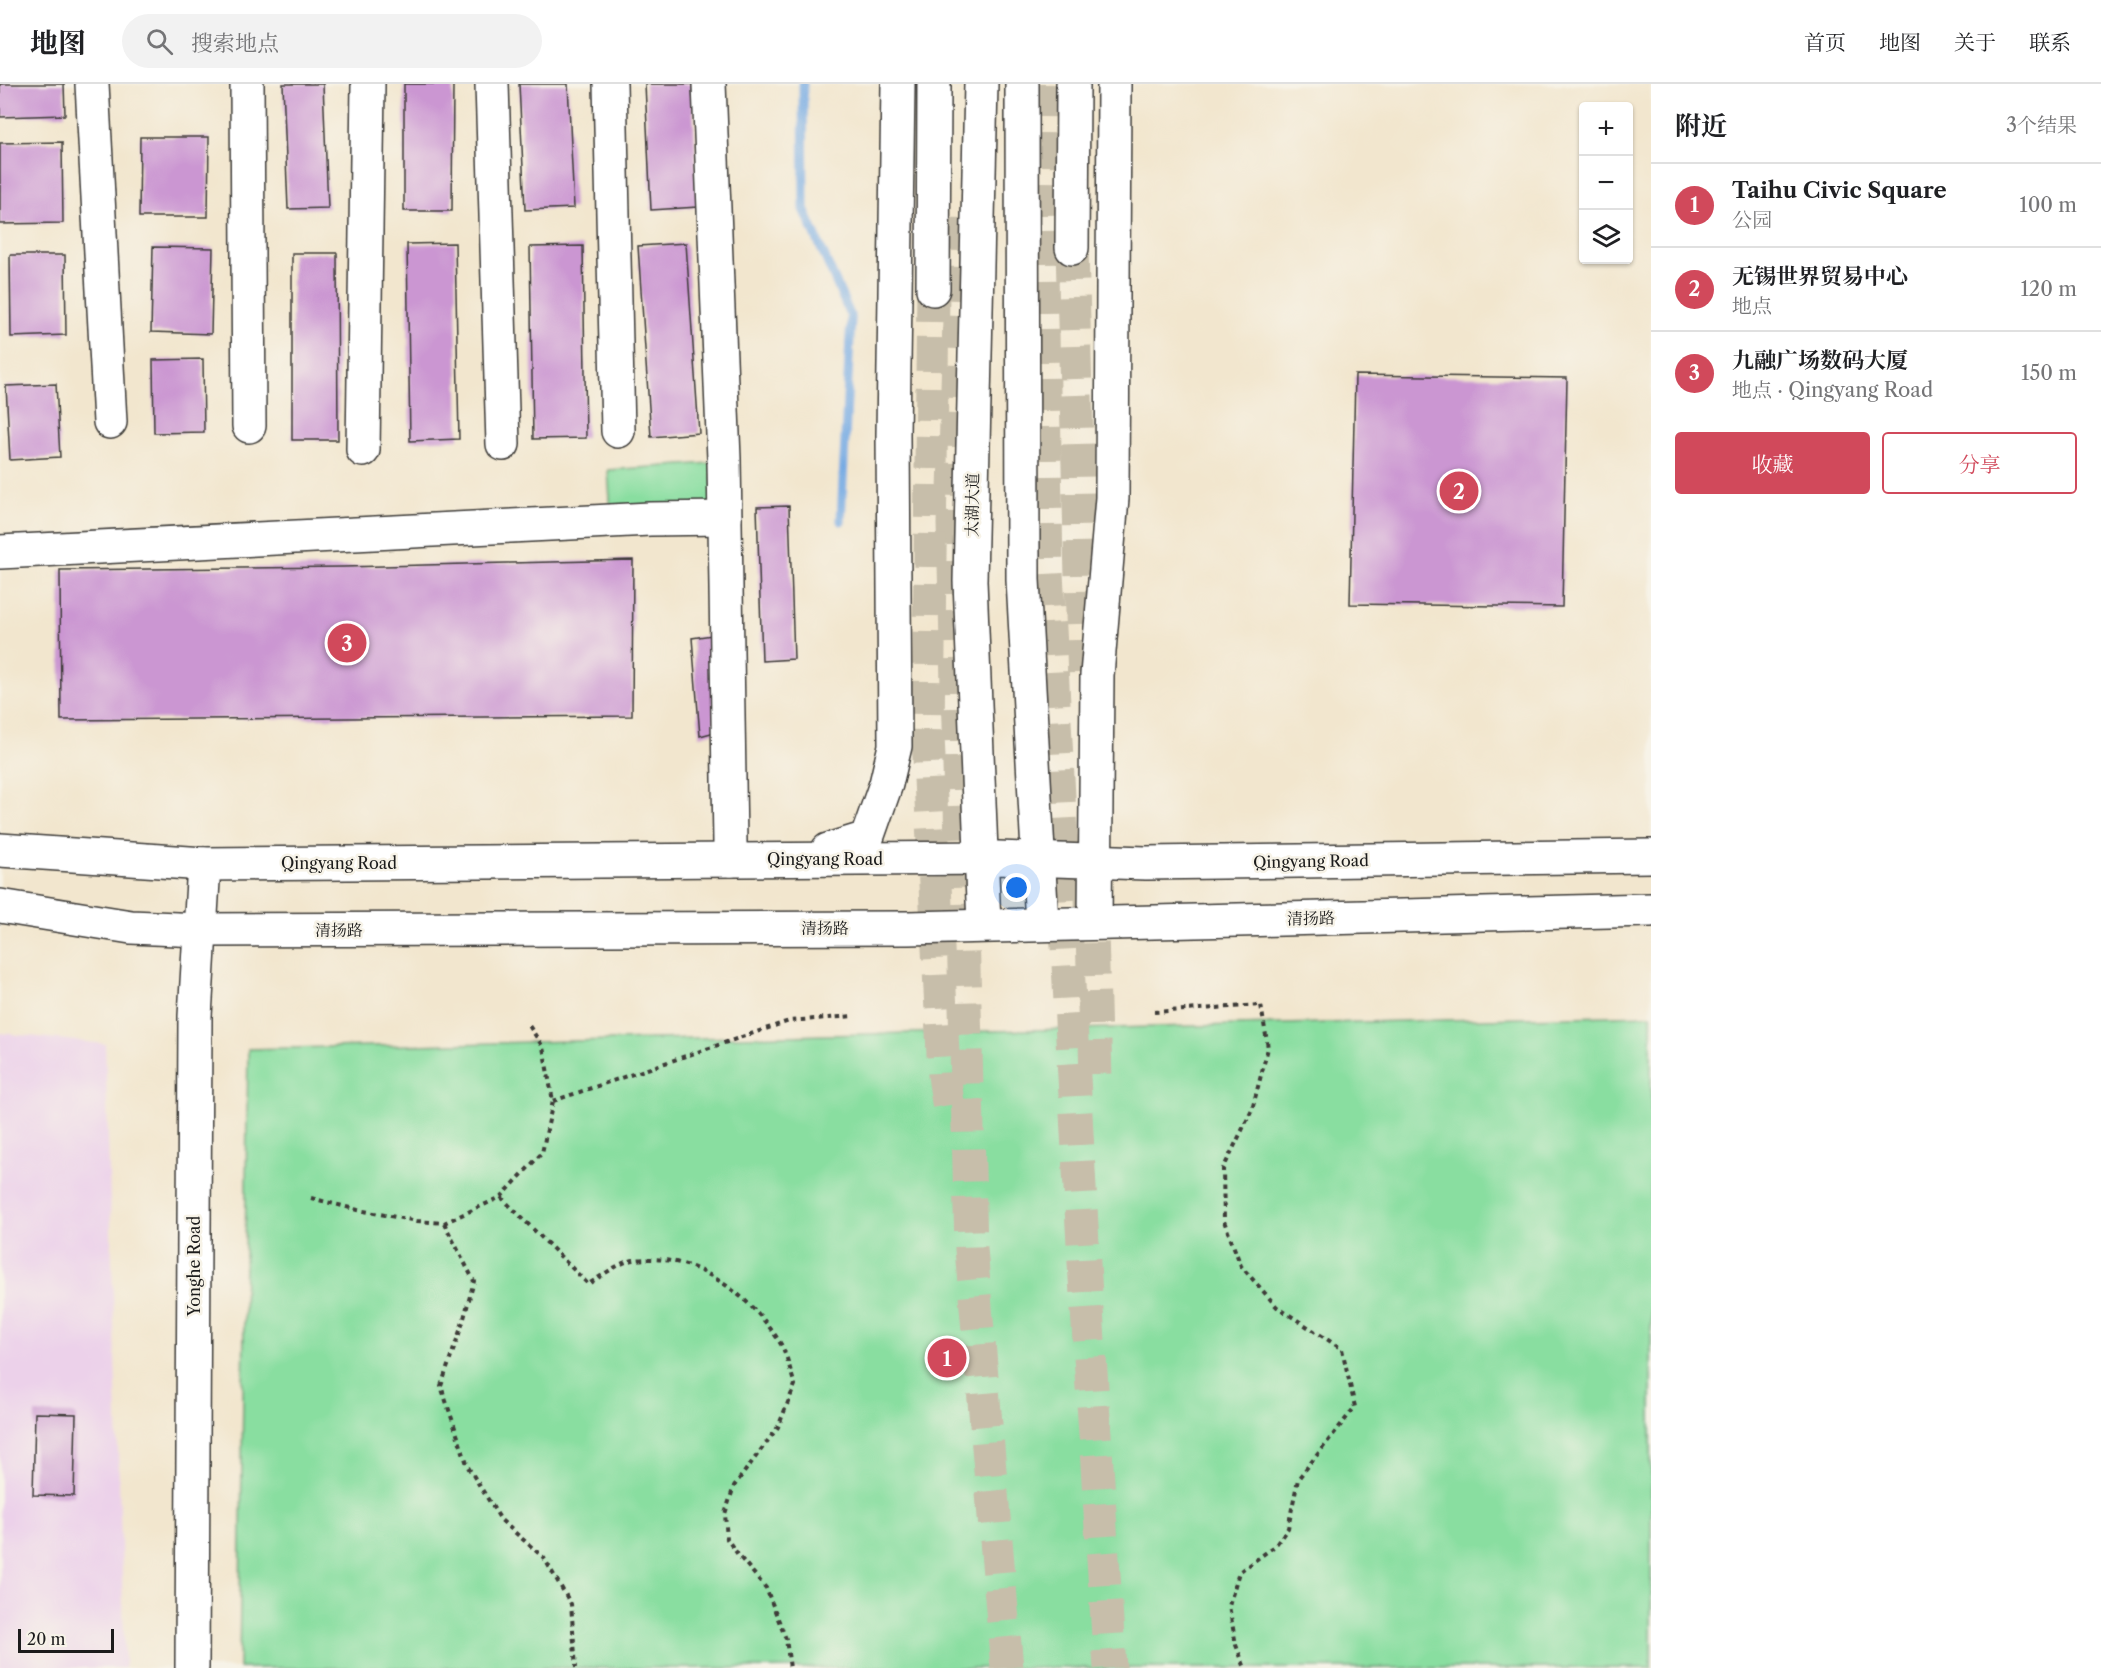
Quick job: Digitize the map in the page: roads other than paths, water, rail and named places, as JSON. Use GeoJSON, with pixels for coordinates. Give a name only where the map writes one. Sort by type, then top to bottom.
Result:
{"type":"FeatureCollection","features":[{"type":"Feature","properties":{"kind":"main road"},"geometry":{"type":"LineString","coordinates":[[92,84],[110,422]]}},
{"type":"Feature","properties":{"kind":"main road"},"geometry":{"type":"LineString","coordinates":[[247,84],[249,426]]}},
{"type":"Feature","properties":{"kind":"main road"},"geometry":{"type":"LineString","coordinates":[[363,450],[368,84]]}},
{"type":"Feature","properties":{"kind":"main road"},"geometry":{"type":"LineString","coordinates":[[492,84],[503,444]]}},
{"type":"Feature","properties":{"kind":"main road"},"geometry":{"type":"LineString","coordinates":[[610,84],[618,431]]}},
{"type":"Feature","properties":{"kind":"main road"},"geometry":{"type":"LineString","coordinates":[[709,84],[725,518],[732,860]]}},
{"type":"Feature","properties":{"kind":"main road"},"geometry":{"type":"LineString","coordinates":[[798,860],[867,838],[886,784],[895,746],[894,423],[898,84]]}},
{"type":"Feature","properties":{"kind":"main road"},"geometry":{"type":"LineString","coordinates":[[933,289],[934,84]]}},
{"type":"Feature","properties":{"kind":"main road","name":"太湖大道"},"geometry":{"type":"LineString","coordinates":[[981,84],[970,581],[984,925]]}},
{"type":"Feature","properties":{"kind":"main road"},"geometry":{"type":"LineString","coordinates":[[1022,84],[1023,580],[1042,924]]}},
{"type":"Feature","properties":{"kind":"main road"},"geometry":{"type":"LineString","coordinates":[[1072,248],[1073,84]]}},
{"type":"Feature","properties":{"kind":"main road"},"geometry":{"type":"LineString","coordinates":[[1095,922],[1097,675],[1112,498],[1114,84]]}},
{"type":"Feature","properties":{"kind":"main road"},"geometry":{"type":"LineString","coordinates":[[0,552],[650,519],[725,518]]}},
{"type":"Feature","properties":{"kind":"main road","name":"Qingyang Road"},"geometry":{"type":"LineString","coordinates":[[0,850],[204,864],[980,858],[1146,863],[1651,856]]}},
{"type":"Feature","properties":{"kind":"main road","name":"Yonghe Road"},"geometry":{"type":"LineString","coordinates":[[192,1668],[195,1016],[204,864]]}},
{"type":"Feature","properties":{"kind":"main road","name":"清扬路"},"geometry":{"type":"LineString","coordinates":[[0,906],[131,927],[200,930],[908,928],[1651,910]]}},
{"type":"Feature","properties":{"kind":"waterway"},"geometry":{"type":"LineString","coordinates":[[803,84],[804,209],[851,317],[841,521]]}},
{"type":"Feature","properties":{"kind":"tunnel"},"geometry":{"type":"LineString","coordinates":[[1042,84],[1041,208],[1047,573],[1084,1263],[1110,1668]]}},
{"type":"Feature","properties":{"kind":"tunnel"},"geometry":{"type":"LineString","coordinates":[[962,218],[953,524],[971,1249],[1007,1668]]}},
{"type":"Feature","properties":{"kind":"tunnel"},"geometry":{"type":"LineString","coordinates":[[1072,248],[1084,686]]}},
{"type":"Feature","properties":{"kind":"tunnel"},"geometry":{"type":"LineString","coordinates":[[933,289],[928,736],[944,1075],[949,1109]]}},
{"type":"Feature","properties":{"kind":"tunnel"},"geometry":{"type":"LineString","coordinates":[[1091,894],[1096,1079]]}},
{"type":"Feature","properties":{"kind":"place","name":"无锡世界贸易中心"},"geometry":{"type":"Point","coordinates":[1459,491]}},
{"type":"Feature","properties":{"kind":"place","name":"九融广场数码大厦"},"geometry":{"type":"Point","coordinates":[347,643]}},
{"type":"Feature","properties":{"kind":"place","name":"Taihu Civic Square"},"geometry":{"type":"Point","coordinates":[947,1358]}}]}
